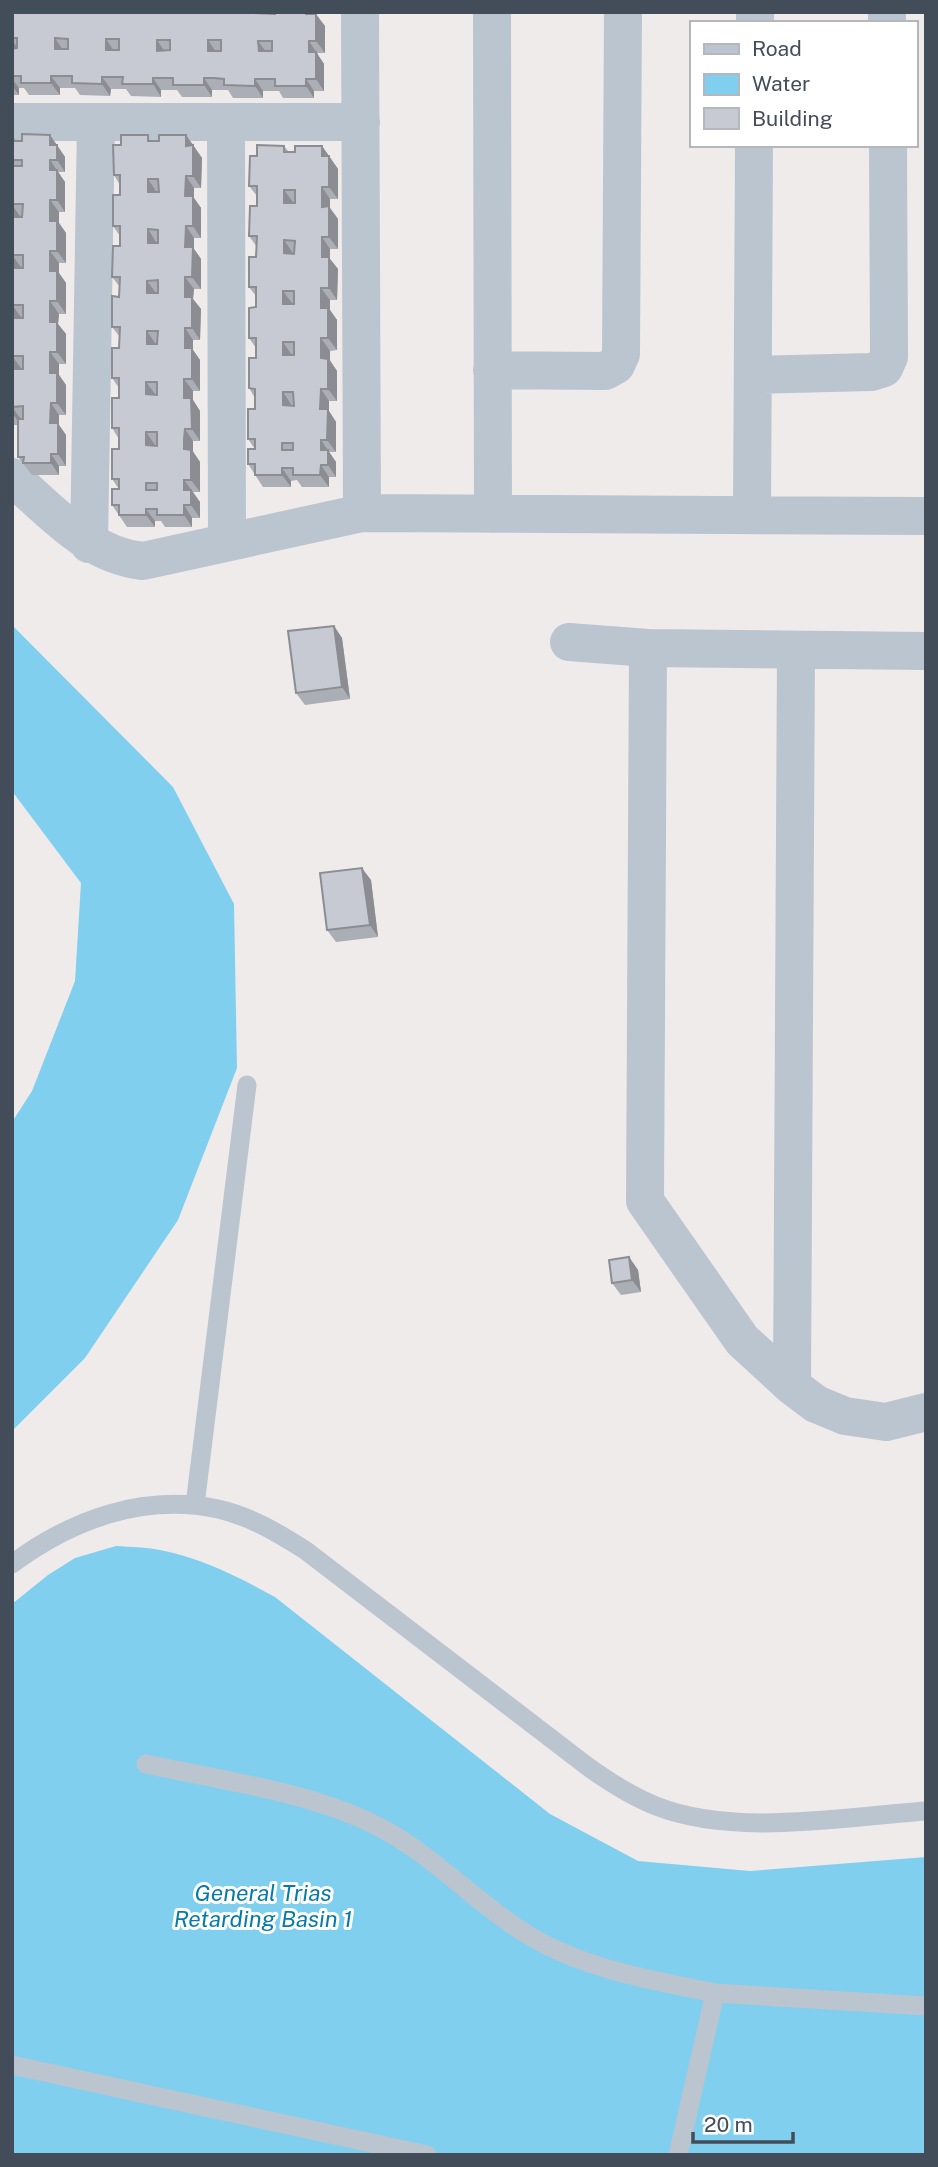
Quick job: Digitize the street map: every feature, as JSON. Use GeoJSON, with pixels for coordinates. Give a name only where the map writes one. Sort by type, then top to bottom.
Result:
{"type":"FeatureCollection","features":[{"type":"Feature","properties":{"kind":"street"},"geometry":{"type":"LineString","coordinates":[[360,12],[362,513]]}},
{"type":"Feature","properties":{"kind":"street"},"geometry":{"type":"LineString","coordinates":[[492,12],[492,514]]}},
{"type":"Feature","properties":{"kind":"street"},"geometry":{"type":"LineString","coordinates":[[492,370],[605,371],[616,365],[621,354],[623,12]]}},
{"type":"Feature","properties":{"kind":"street"},"geometry":{"type":"LineString","coordinates":[[12,122],[361,122]]}},
{"type":"Feature","properties":{"kind":"street"},"geometry":{"type":"LineString","coordinates":[[89,544],[96,122]]}},
{"type":"Feature","properties":{"kind":"street"},"geometry":{"type":"LineString","coordinates":[[226,122],[227,541]]}},
{"type":"Feature","properties":{"kind":"street"},"geometry":{"type":"LineString","coordinates":[[752,515],[754,147]]}},
{"type":"Feature","properties":{"kind":"street"},"geometry":{"type":"LineString","coordinates":[[753,375],[871,372],[884,368],[890,357],[888,147]]}},
{"type":"Feature","properties":{"kind":"street"},"geometry":{"type":"LineString","coordinates":[[12,477],[89,544],[125,559],[143,561],[362,513],[926,516]]}},
{"type":"Feature","properties":{"kind":"street"},"geometry":{"type":"LineString","coordinates":[[569,642],[648,648],[926,651]]}},
{"type":"Feature","properties":{"kind":"street"},"geometry":{"type":"LineString","coordinates":[[648,648],[645,1201],[742,1340],[792,1386],[816,1404],[845,1416],[886,1422],[926,1412]]}},
{"type":"Feature","properties":{"kind":"street"},"geometry":{"type":"LineString","coordinates":[[792,1386],[796,650]]}},
{"type":"Feature","properties":{"kind":"lane"},"geometry":{"type":"LineString","coordinates":[[195,1506],[247,1085]]}},
{"type":"Feature","properties":{"kind":"lane"},"geometry":{"type":"LineString","coordinates":[[12,1564],[62,1531],[100,1516],[146,1507],[195,1506],[242,1516],[265,1526],[305,1550],[587,1766],[624,1791],[657,1807],[708,1820],[757,1822],[926,1811]]}},
{"type":"Feature","properties":{"kind":"lane"},"geometry":{"type":"LineString","coordinates":[[146,1764],[298,1798],[358,1816],[407,1843],[526,1934],[557,1951],[596,1965],[644,1979],[715,1993],[926,2006]]}},
{"type":"Feature","properties":{"kind":"lane"},"geometry":{"type":"LineString","coordinates":[[678,2155],[715,1993]]}},
{"type":"Feature","properties":{"kind":"lane"},"geometry":{"type":"LineString","coordinates":[[12,2065],[427,2155]]}},
{"type":"Feature","properties":{"kind":"water"},"geometry":{"type":"Polygon","coordinates":[[[12,625],[173,787],[234,904],[237,1068],[178,1220],[85,1358],[12,1431],[12,1122],[32,1091],[75,981],[81,883],[12,791],[12,625]]]}},
{"type":"Feature","properties":{"kind":"water","name":"General Trias Retarding Basin 1"},"geometry":{"type":"Polygon","coordinates":[[[116,1546],[175,1553],[234,1575],[275,1597],[550,1814],[638,1861],[750,1871],[926,1857],[926,2155],[12,2155],[12,1604],[48,1575],[75,1558],[116,1546]]]}},
{"type":"Feature","properties":{"kind":"building"},"geometry":{"type":"Polygon","coordinates":[[[12,12],[306,12],[316,14],[316,41],[309,41],[309,52],[316,52],[316,79],[306,79],[306,86],[275,86],[275,79],[255,79],[255,86],[224,85],[224,79],[214,78],[204,78],[204,85],[173,85],[173,78],[153,78],[153,84],[122,84],[123,77],[102,77],[102,84],[72,83],[72,76],[51,76],[51,83],[21,83],[21,76],[12,76],[12,49],[17,48],[17,38],[12,38],[12,12]],[[55,38],[55,49],[68,49],[68,39],[55,38]],[[106,39],[106,50],[119,50],[119,39],[106,39]],[[157,40],[157,51],[170,50],[170,40],[157,40]],[[208,40],[208,51],[221,51],[221,40],[208,40]],[[258,41],[259,51],[272,51],[272,41],[258,41]]]}},
{"type":"Feature","properties":{"kind":"building"},"geometry":{"type":"Polygon","coordinates":[[[22,134],[50,135],[50,145],[57,145],[57,160],[50,160],[50,170],[57,170],[57,200],[50,200],[50,221],[57,221],[57,251],[50,251],[50,271],[57,271],[57,301],[50,301],[50,322],[57,322],[57,352],[50,352],[50,373],[57,373],[57,403],[51,403],[50,423],[58,423],[58,454],[51,454],[51,463],[23,463],[24,457],[18,457],[18,419],[23,419],[23,406],[12,407],[12,369],[23,369],[23,356],[12,356],[12,318],[23,318],[23,305],[12,305],[12,268],[23,268],[23,255],[12,255],[12,217],[22,217],[23,204],[12,204],[12,166],[22,166],[22,160],[12,160],[12,141],[22,141],[22,134]]]}},
{"type":"Feature","properties":{"kind":"building"},"geometry":{"type":"Polygon","coordinates":[[[121,135],[148,135],[148,141],[159,141],[159,135],[186,135],[186,146],[193,145],[193,176],[186,176],[185,196],[193,196],[193,226],[186,226],[185,247],[193,247],[192,277],[185,277],[185,297],[192,297],[192,328],[185,328],[185,348],[192,348],[192,379],[184,379],[184,398],[191,398],[192,429],[185,429],[184,439],[184,449],[191,450],[191,480],[184,480],[184,490],[191,490],[191,505],[184,505],[184,515],[157,515],[157,509],[146,509],[146,515],[119,515],[119,505],[112,505],[112,489],[119,489],[119,479],[112,479],[112,449],[119,449],[119,428],[112,428],[112,398],[119,398],[119,378],[112,378],[112,348],[119,348],[120,327],[112,327],[112,296],[119,297],[120,277],[112,277],[113,246],[120,246],[120,226],[113,226],[113,195],[120,195],[120,175],[114,175],[113,145],[121,145],[121,135]],[[148,179],[148,192],[159,192],[158,179],[148,179]],[[148,229],[148,243],[158,243],[158,230],[148,229]],[[158,280],[147,281],[147,293],[158,293],[158,280]],[[147,331],[147,344],[157,344],[158,331],[147,331]],[[146,382],[146,394],[157,395],[157,382],[146,382]],[[146,432],[146,445],[157,446],[157,432],[146,432]],[[146,483],[146,490],[157,490],[157,483],[146,483]]]}},
{"type":"Feature","properties":{"kind":"building"},"geometry":{"type":"Polygon","coordinates":[[[257,145],[284,146],[284,152],[295,152],[295,146],[322,146],[322,156],[329,156],[329,187],[322,187],[322,207],[329,206],[329,237],[322,237],[322,257],[329,257],[329,288],[321,288],[321,308],[328,308],[328,338],[321,338],[321,358],[328,359],[328,389],[321,389],[320,409],[328,409],[327,440],[321,440],[321,450],[328,450],[328,465],[321,465],[320,475],[293,475],[293,468],[282,468],[282,475],[255,475],[255,464],[248,464],[248,449],[255,449],[255,439],[248,439],[248,409],[255,409],[255,389],[249,388],[249,358],[256,358],[256,338],[249,338],[249,308],[256,307],[256,287],[249,287],[249,257],[256,257],[257,236],[249,236],[250,206],[257,206],[257,186],[249,186],[250,156],[257,156],[257,145]],[[284,190],[284,203],[295,203],[295,190],[284,190]],[[284,240],[284,253],[294,254],[295,241],[284,240]],[[283,291],[283,304],[294,304],[294,291],[283,291]],[[283,342],[283,355],[294,355],[294,342],[283,342]],[[283,392],[283,405],[294,406],[293,392],[283,392]],[[282,443],[282,450],[293,450],[293,443],[282,443]]]}},
{"type":"Feature","properties":{"kind":"building"},"geometry":{"type":"Polygon","coordinates":[[[334,626],[342,687],[296,693],[288,631],[334,626]]]}},
{"type":"Feature","properties":{"kind":"building"},"geometry":{"type":"Polygon","coordinates":[[[362,868],[370,925],[327,930],[320,873],[362,868]]]}},
{"type":"Feature","properties":{"kind":"building"},"geometry":{"type":"Polygon","coordinates":[[[629,1257],[632,1280],[612,1283],[609,1260],[629,1257]]]}}]}
